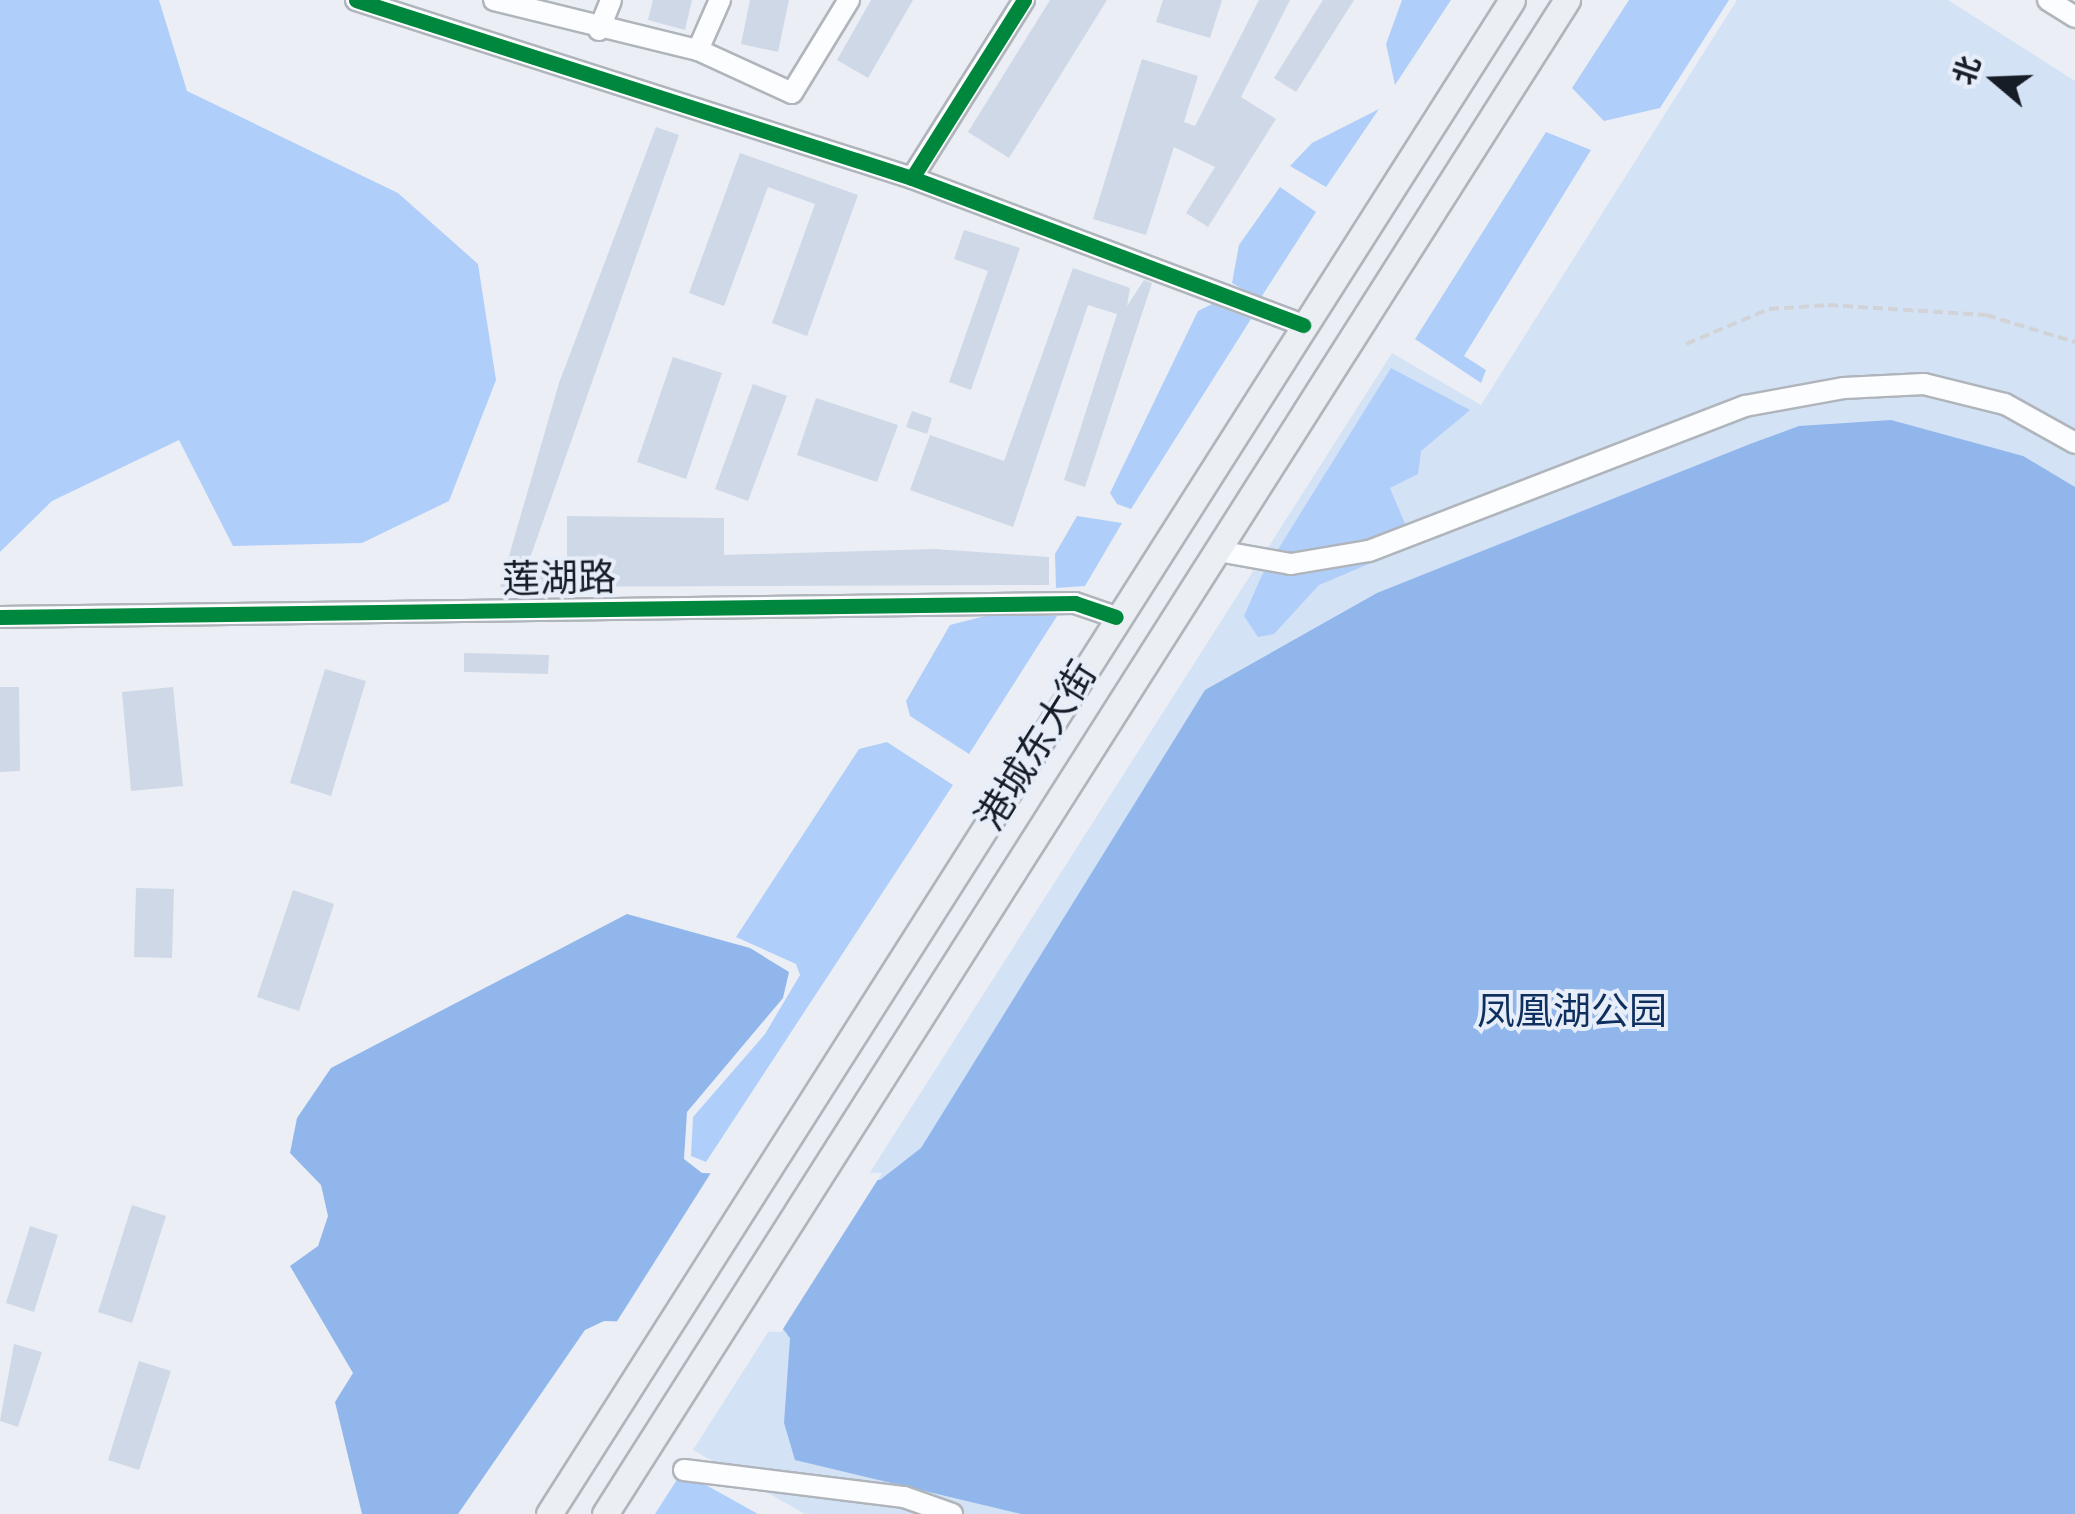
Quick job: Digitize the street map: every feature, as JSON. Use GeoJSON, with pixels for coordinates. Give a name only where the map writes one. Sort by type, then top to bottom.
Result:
{"type":"FeatureCollection","features":[{"type":"Feature","properties":{"kind":"main road","name":"港城东大街"},"geometry":{"type":"LineString","coordinates":[[549,1514],[780,1154],[1116,616],[1512,0]]}},
{"type":"Feature","properties":{"kind":"main road","name":"港城东大街"},"geometry":{"type":"LineString","coordinates":[[605,1514],[840,1156],[1567,0]]}},
{"type":"Feature","properties":{"kind":"street"},"geometry":{"type":"LineString","coordinates":[[356,0],[912,178],[1303,325]]}},
{"type":"Feature","properties":{"kind":"street"},"geometry":{"type":"LineString","coordinates":[[494,0],[600,30],[698,50],[792,93],[850,0]]}},
{"type":"Feature","properties":{"kind":"street"},"geometry":{"type":"LineString","coordinates":[[600,30],[610,0]]}},
{"type":"Feature","properties":{"kind":"street"},"geometry":{"type":"LineString","coordinates":[[698,50],[720,0]]}},
{"type":"Feature","properties":{"kind":"street"},"geometry":{"type":"LineString","coordinates":[[912,178],[1024,0]]}},
{"type":"Feature","properties":{"kind":"street"},"geometry":{"type":"LineString","coordinates":[[2048,0],[2075,17]]}},
{"type":"Feature","properties":{"kind":"street"},"geometry":{"type":"LineString","coordinates":[[1218,550],[1291,564],[1370,551],[1745,406],[1844,388],[1924,384],[2005,404],[2075,443]]}},
{"type":"Feature","properties":{"kind":"street","name":"莲湖路"},"geometry":{"type":"LineString","coordinates":[[0,617],[1075,603],[1116,616]]}},
{"type":"Feature","properties":{"kind":"street"},"geometry":{"type":"LineString","coordinates":[[684,1470],[904,1497],[952,1514]]}},
{"type":"Feature","properties":{"kind":"path"},"geometry":{"type":"LineString","coordinates":[[1686,344],[1769,309],[1828,304],[1986,315],[2075,342]]}},
{"type":"Feature","properties":{"kind":"green space","name":"凤凰湖公园"},"geometry":{"type":"Polygon","coordinates":[[[1737,0],[1948,0],[2075,81],[2075,1514],[805,1514],[693,1450],[1392,353],[1481,405],[1737,0]]]}},
{"type":"Feature","properties":{"kind":"shaded area"},"geometry":{"type":"Polygon","coordinates":[[[0,0],[159,0],[187,91],[398,193],[478,264],[496,380],[449,501],[362,543],[233,546],[179,440],[52,501],[0,552],[0,0]]]}},
{"type":"Feature","properties":{"kind":"shaded area"},"geometry":{"type":"Polygon","coordinates":[[[1402,0],[1451,0],[1395,85],[1386,44],[1402,0]]]}},
{"type":"Feature","properties":{"kind":"shaded area"},"geometry":{"type":"Polygon","coordinates":[[[1629,0],[1729,0],[1660,108],[1604,121],[1572,88],[1629,0]]]}},
{"type":"Feature","properties":{"kind":"shaded area"},"geometry":{"type":"Polygon","coordinates":[[[1379,109],[1326,187],[1290,166],[1312,143],[1379,109]]]}},
{"type":"Feature","properties":{"kind":"shaded area"},"geometry":{"type":"Polygon","coordinates":[[[1546,132],[1591,150],[1464,356],[1486,370],[1481,383],[1415,339],[1546,132]]]}},
{"type":"Feature","properties":{"kind":"shaded area"},"geometry":{"type":"Polygon","coordinates":[[[1280,187],[1316,212],[1260,299],[1232,283],[1239,245],[1280,187]]]}},
{"type":"Feature","properties":{"kind":"shaded area"},"geometry":{"type":"Polygon","coordinates":[[[1212,304],[1251,319],[1131,509],[1117,504],[1110,493],[1198,311],[1212,304]]]}},
{"type":"Feature","properties":{"kind":"shaded area"},"geometry":{"type":"Polygon","coordinates":[[[1391,368],[1470,410],[1421,451],[1418,474],[1390,488],[1414,545],[1319,585],[1274,634],[1258,637],[1244,616],[1262,575],[1391,368]]]}},
{"type":"Feature","properties":{"kind":"shaded area","name":"凤凰湖公园"},"geometry":{"type":"Polygon","coordinates":[[[1891,420],[2023,456],[2075,487],[2075,1514],[1021,1514],[795,1460],[784,1423],[790,1338],[781,1326],[604,1321],[585,1330],[458,1514],[362,1514],[335,1402],[353,1373],[290,1266],[318,1246],[328,1216],[321,1185],[290,1153],[297,1118],[331,1068],[627,914],[750,948],[789,972],[783,998],[687,1112],[684,1159],[702,1173],[880,1180],[921,1148],[1205,690],[1377,593],[1750,444],[1799,426],[1891,420]]]}},
{"type":"Feature","properties":{"kind":"shaded area"},"geometry":{"type":"Polygon","coordinates":[[[1077,516],[1122,523],[1085,586],[1056,588],[1055,554],[1077,516]]]}},
{"type":"Feature","properties":{"kind":"shaded area"},"geometry":{"type":"Polygon","coordinates":[[[997,613],[1057,616],[969,754],[910,716],[906,701],[950,625],[997,613]]]}},
{"type":"Feature","properties":{"kind":"shaded area"},"geometry":{"type":"Polygon","coordinates":[[[887,742],[953,785],[706,1162],[691,1156],[693,1117],[765,1034],[800,975],[796,964],[736,937],[859,749],[887,742]]]}},
{"type":"Feature","properties":{"kind":"shaded area"},"geometry":{"type":"Polygon","coordinates":[[[678,1478],[706,1485],[758,1514],[655,1514],[678,1478]]]}},
{"type":"Feature","properties":{"kind":"pier"},"geometry":{"type":"Polygon","coordinates":[[[714,1168],[882,1173],[781,1332],[614,1326],[714,1168]]]}},
{"type":"Feature","properties":{"kind":"building"},"geometry":{"type":"Polygon","coordinates":[[[653,0],[692,0],[685,30],[648,20],[653,0]]]}},
{"type":"Feature","properties":{"kind":"building"},"geometry":{"type":"Polygon","coordinates":[[[750,0],[789,0],[778,52],[741,44],[750,0]]]}},
{"type":"Feature","properties":{"kind":"building"},"geometry":{"type":"Polygon","coordinates":[[[871,0],[913,0],[868,78],[837,60],[871,0]]]}},
{"type":"Feature","properties":{"kind":"building"},"geometry":{"type":"Polygon","coordinates":[[[1050,0],[1107,0],[1009,158],[968,132],[1050,0]]]}},
{"type":"Feature","properties":{"kind":"building"},"geometry":{"type":"Polygon","coordinates":[[[1163,0],[1222,0],[1210,38],[1156,22],[1163,0]]]}},
{"type":"Feature","properties":{"kind":"building"},"geometry":{"type":"Polygon","coordinates":[[[1259,0],[1290,0],[1241,97],[1276,119],[1208,227],[1186,213],[1215,167],[1174,147],[1146,235],[1093,219],[1142,59],[1198,76],[1184,122],[1195,126],[1259,0]]]}},
{"type":"Feature","properties":{"kind":"building"},"geometry":{"type":"Polygon","coordinates":[[[1323,0],[1354,0],[1296,92],[1274,78],[1323,0]]]}},
{"type":"Feature","properties":{"kind":"building"},"geometry":{"type":"Polygon","coordinates":[[[656,127],[679,135],[529,561],[567,560],[567,516],[724,518],[724,555],[934,549],[1049,557],[1049,585],[500,587],[559,383],[656,127]]]}},
{"type":"Feature","properties":{"kind":"building"},"geometry":{"type":"Polygon","coordinates":[[[740,153],[858,195],[807,336],[772,323],[815,204],[768,187],[724,306],[689,293],[740,153]]]}},
{"type":"Feature","properties":{"kind":"building"},"geometry":{"type":"Polygon","coordinates":[[[964,230],[1020,248],[971,390],[949,382],[988,271],[954,259],[964,230]]]}},
{"type":"Feature","properties":{"kind":"building"},"geometry":{"type":"Polygon","coordinates":[[[1073,268],[1130,288],[1127,306],[1144,280],[1152,283],[1085,487],[1064,480],[1117,314],[1088,305],[1013,527],[910,490],[930,435],[1004,461],[1073,268]]]}},
{"type":"Feature","properties":{"kind":"building"},"geometry":{"type":"Polygon","coordinates":[[[673,357],[722,373],[686,479],[637,462],[673,357]]]}},
{"type":"Feature","properties":{"kind":"building"},"geometry":{"type":"Polygon","coordinates":[[[753,384],[787,396],[748,501],[715,489],[753,384]]]}},
{"type":"Feature","properties":{"kind":"building"},"geometry":{"type":"Polygon","coordinates":[[[816,398],[898,425],[877,482],[797,455],[816,398]]]}},
{"type":"Feature","properties":{"kind":"building"},"geometry":{"type":"Polygon","coordinates":[[[912,411],[932,418],[927,434],[906,427],[912,411]]]}},
{"type":"Feature","properties":{"kind":"building"},"geometry":{"type":"Polygon","coordinates":[[[464,653],[549,655],[548,674],[464,672],[464,653]]]}},
{"type":"Feature","properties":{"kind":"building"},"geometry":{"type":"Polygon","coordinates":[[[325,669],[366,681],[331,796],[290,783],[325,669]]]}},
{"type":"Feature","properties":{"kind":"building"},"geometry":{"type":"Polygon","coordinates":[[[0,687],[19,687],[20,771],[0,772],[0,687]]]}},
{"type":"Feature","properties":{"kind":"building"},"geometry":{"type":"Polygon","coordinates":[[[173,687],[183,786],[131,791],[122,692],[173,687]]]}},
{"type":"Feature","properties":{"kind":"building"},"geometry":{"type":"Polygon","coordinates":[[[136,888],[174,889],[172,958],[134,957],[136,888]]]}},
{"type":"Feature","properties":{"kind":"building"},"geometry":{"type":"Polygon","coordinates":[[[293,890],[334,904],[299,1011],[257,997],[293,890]]]}},
{"type":"Feature","properties":{"kind":"building"},"geometry":{"type":"Polygon","coordinates":[[[132,1205],[166,1216],[132,1323],[98,1312],[132,1205]]]}},
{"type":"Feature","properties":{"kind":"building"},"geometry":{"type":"Polygon","coordinates":[[[30,1226],[58,1235],[34,1312],[6,1303],[30,1226]]]}},
{"type":"Feature","properties":{"kind":"building"},"geometry":{"type":"Polygon","coordinates":[[[14,1344],[42,1352],[18,1427],[0,1421],[14,1344]]]}},
{"type":"Feature","properties":{"kind":"building"},"geometry":{"type":"Polygon","coordinates":[[[139,1361],[171,1371],[139,1470],[108,1460],[139,1361]]]}},
{"type":"Feature","properties":{"kind":"cycle path"},"geometry":{"type":"LineString","coordinates":[[356,0],[912,178]]}},
{"type":"Feature","properties":{"kind":"cycle path"},"geometry":{"type":"LineString","coordinates":[[1024,0],[912,178],[1303,325]]}},
{"type":"Feature","properties":{"kind":"cycle path"},"geometry":{"type":"LineString","coordinates":[[0,617],[1075,603],[1116,617]]}}]}
